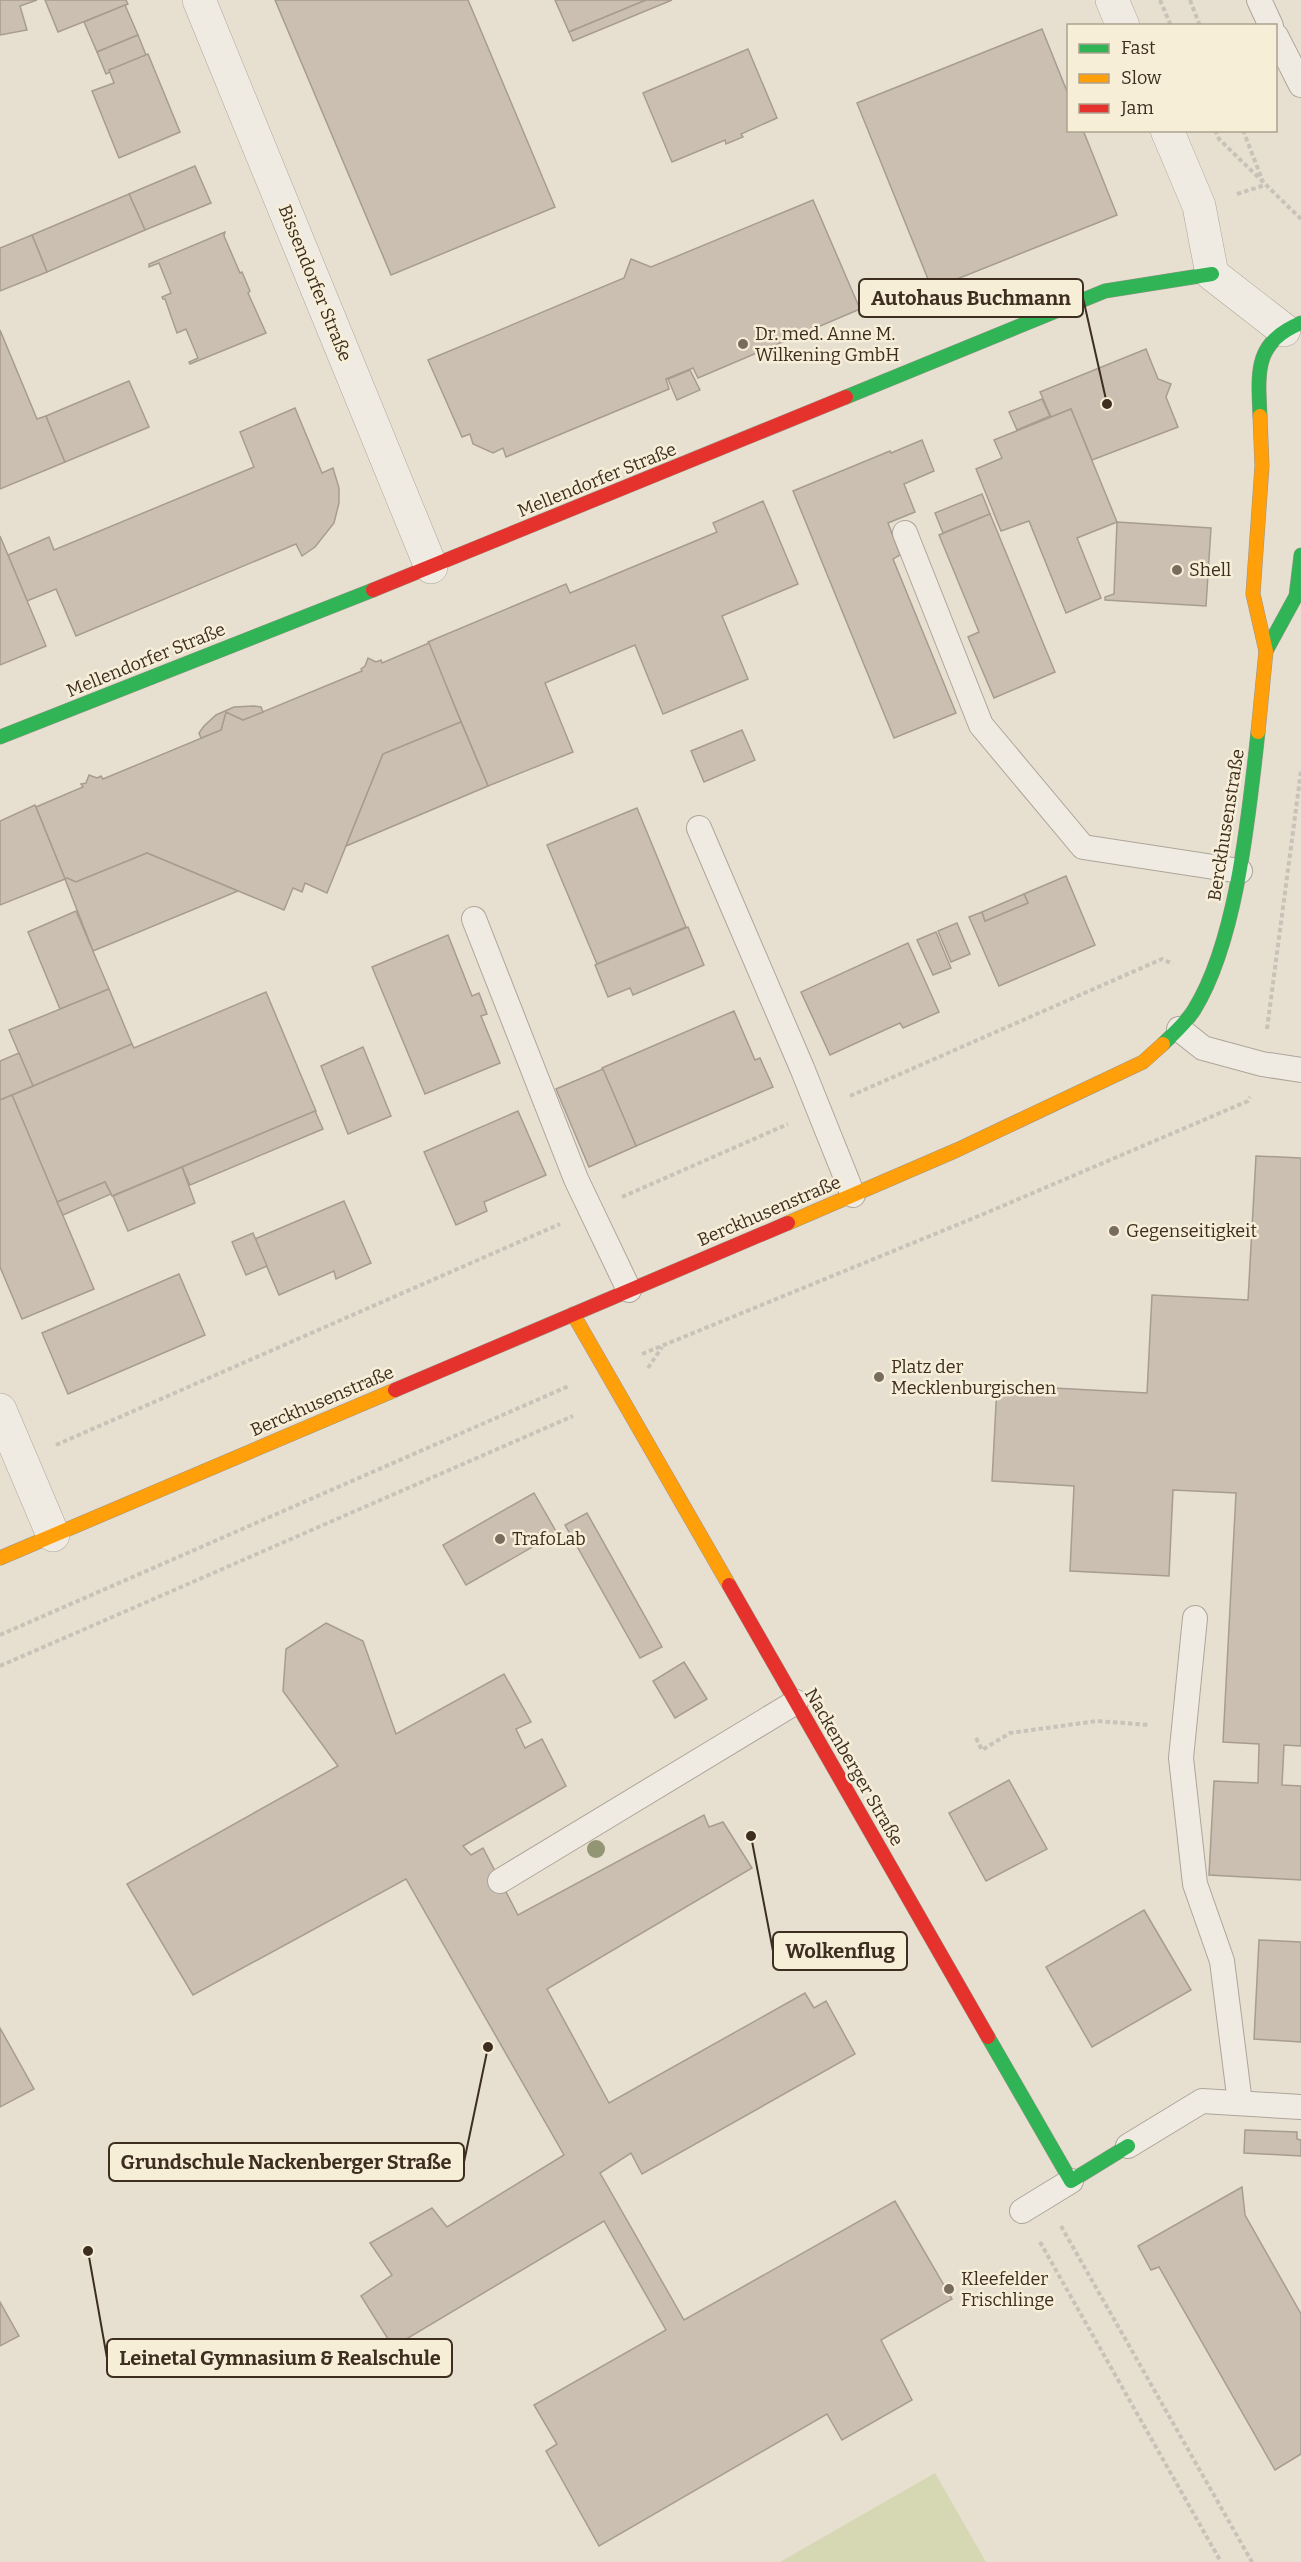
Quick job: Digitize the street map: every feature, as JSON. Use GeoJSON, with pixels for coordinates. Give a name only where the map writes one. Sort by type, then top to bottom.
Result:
{"type":"FeatureCollection","features":[{"type":"Feature","properties":{"kind":"street","name":"Bissendorfer Straße"},"geometry":{"type":"LineString","coordinates":[[199,0],[431,567]]}},
{"type":"Feature","properties":{"kind":"street"},"geometry":{"type":"LineString","coordinates":[[1112,0],[1122,24]]}},
{"type":"Feature","properties":{"kind":"street"},"geometry":{"type":"LineString","coordinates":[[1168,132],[1199,206],[1212,274],[1292,327]]}},
{"type":"Feature","properties":{"kind":"street","name":"Mellendorfer Straße"},"geometry":{"type":"LineString","coordinates":[[0,737],[431,567],[1105,291],[1212,274]]}},
{"type":"Feature","properties":{"kind":"street","name":"Berckhusenstraße"},"geometry":{"type":"LineString","coordinates":[[0,1558],[957,1150],[1143,1062],[1179,1029],[1193,1012],[1210,979],[1231,911],[1239,871],[1251,794],[1266,651],[1253,594],[1262,466],[1258,369],[1268,347],[1292,327]]}},
{"type":"Feature","properties":{"kind":"street","name":"Berckhusenstraße"},"geometry":{"type":"LineString","coordinates":[[1266,651],[1296,596],[1301,555]]}},
{"type":"Feature","properties":{"kind":"street","name":"Nackenberger Straße"},"geometry":{"type":"LineString","coordinates":[[573,1314],[1071,2181]]}},
{"type":"Feature","properties":{"kind":"street"},"geometry":{"type":"LineString","coordinates":[[0,1410],[53,1535]]}},
{"type":"Feature","properties":{"kind":"street"},"geometry":{"type":"LineString","coordinates":[[1071,2181],[1128,2146]]}},
{"type":"Feature","properties":{"kind":"lane"},"geometry":{"type":"LineString","coordinates":[[1259,0],[1270,24]]}},
{"type":"Feature","properties":{"kind":"lane"},"geometry":{"type":"LineString","coordinates":[[1277,40],[1301,86]]}},
{"type":"Feature","properties":{"kind":"lane"},"geometry":{"type":"LineString","coordinates":[[905,533],[981,725],[1083,847],[1239,871]]}},
{"type":"Feature","properties":{"kind":"lane"},"geometry":{"type":"LineString","coordinates":[[699,828],[802,1068],[853,1195]]}},
{"type":"Feature","properties":{"kind":"lane"},"geometry":{"type":"LineString","coordinates":[[474,920],[576,1179],[629,1290]]}},
{"type":"Feature","properties":{"kind":"lane"},"geometry":{"type":"LineString","coordinates":[[1179,1029],[1203,1048],[1262,1064],[1301,1070]]}},
{"type":"Feature","properties":{"kind":"lane"},"geometry":{"type":"LineString","coordinates":[[1195,1618],[1181,1758],[1195,1884],[1222,1961],[1240,2103]]}},
{"type":"Feature","properties":{"kind":"lane"},"geometry":{"type":"LineString","coordinates":[[501,1881],[796,1702]]}},
{"type":"Feature","properties":{"kind":"lane"},"geometry":{"type":"LineString","coordinates":[[1128,2146],[1202,2101],[1301,2107]]}},
{"type":"Feature","properties":{"kind":"lane"},"geometry":{"type":"LineString","coordinates":[[1022,2211],[1071,2181]]}},
{"type":"Feature","properties":{"kind":"path"},"geometry":{"type":"LineString","coordinates":[[1160,0],[1170,24]]}},
{"type":"Feature","properties":{"kind":"path"},"geometry":{"type":"LineString","coordinates":[[1190,0],[1199,24]]}},
{"type":"Feature","properties":{"kind":"path"},"geometry":{"type":"LineString","coordinates":[[1216,132],[1219,139],[1301,219]]}},
{"type":"Feature","properties":{"kind":"path"},"geometry":{"type":"LineString","coordinates":[[1244,132],[1265,185]]}},
{"type":"Feature","properties":{"kind":"path"},"geometry":{"type":"LineString","coordinates":[[1267,1031],[1301,771]]}},
{"type":"Feature","properties":{"kind":"path"},"geometry":{"type":"LineString","coordinates":[[640,1355],[986,1213],[1248,1101],[1253,1092]]}},
{"type":"Feature","properties":{"kind":"path"},"geometry":{"type":"LineString","coordinates":[[0,1635],[575,1384]]}},
{"type":"Feature","properties":{"kind":"path"},"geometry":{"type":"LineString","coordinates":[[0,1666],[573,1416]]}},
{"type":"Feature","properties":{"kind":"path"},"geometry":{"type":"LineString","coordinates":[[976,1738],[982,1750],[1010,1733],[1097,1721],[1184,1728]]}},
{"type":"Feature","properties":{"kind":"path"},"geometry":{"type":"LineString","coordinates":[[1022,2211],[1221,2562]]}},
{"type":"Feature","properties":{"kind":"green space"},"geometry":{"type":"Polygon","coordinates":[[[935,2473],[986,2562],[780,2562],[935,2473]]]}},
{"type":"Feature","properties":{"kind":"building"},"geometry":{"type":"Polygon","coordinates":[[[0,0],[37,0],[20,6],[27,30],[0,35],[0,0]]]}},
{"type":"Feature","properties":{"kind":"building"},"geometry":{"type":"Polygon","coordinates":[[[45,0],[126,0],[128,4],[58,32],[45,0]]]}},
{"type":"Feature","properties":{"kind":"building"},"geometry":{"type":"Polygon","coordinates":[[[275,0],[468,0],[555,207],[391,275],[275,0]]]}},
{"type":"Feature","properties":{"kind":"building"},"geometry":{"type":"Polygon","coordinates":[[[555,0],[646,0],[569,32],[555,0]]]}},
{"type":"Feature","properties":{"kind":"building"},"geometry":{"type":"Polygon","coordinates":[[[646,0],[672,0],[573,41],[569,32],[646,0]]]}},
{"type":"Feature","properties":{"kind":"building"},"geometry":{"type":"Polygon","coordinates":[[[125,5],[138,35],[97,52],[84,22],[125,5]]]}},
{"type":"Feature","properties":{"kind":"building"},"geometry":{"type":"Polygon","coordinates":[[[1042,29],[1067,92],[1067,132],[1084,132],[1117,215],[932,289],[857,103],[1042,29]]]}},
{"type":"Feature","properties":{"kind":"building"},"geometry":{"type":"Polygon","coordinates":[[[138,35],[146,55],[106,74],[97,52],[138,35]]]}},
{"type":"Feature","properties":{"kind":"building"},"geometry":{"type":"Polygon","coordinates":[[[748,49],[777,118],[741,134],[743,137],[726,144],[725,140],[672,162],[643,93],[748,49]]]}},
{"type":"Feature","properties":{"kind":"building"},"geometry":{"type":"Polygon","coordinates":[[[148,54],[180,132],[119,158],[92,91],[114,83],[109,70],[148,54]]]}},
{"type":"Feature","properties":{"kind":"building"},"geometry":{"type":"Polygon","coordinates":[[[195,166],[211,203],[145,230],[129,194],[195,166]]]}},
{"type":"Feature","properties":{"kind":"building"},"geometry":{"type":"Polygon","coordinates":[[[129,194],[145,230],[47,272],[32,235],[129,194]]]}},
{"type":"Feature","properties":{"kind":"building"},"geometry":{"type":"Polygon","coordinates":[[[813,200],[860,309],[698,378],[693,368],[666,379],[669,389],[506,457],[503,448],[493,453],[473,444],[470,434],[462,437],[428,360],[624,278],[631,259],[651,267],[813,200]]]}},
{"type":"Feature","properties":{"kind":"building"},"geometry":{"type":"Polygon","coordinates":[[[225,232],[224,236],[240,273],[242,272],[250,291],[248,293],[266,333],[190,364],[189,362],[198,358],[186,329],[177,333],[165,299],[162,297],[171,293],[159,263],[149,267],[149,264],[225,232]]]}},
{"type":"Feature","properties":{"kind":"building"},"geometry":{"type":"Polygon","coordinates":[[[32,235],[47,272],[0,291],[0,248],[32,235]]]}},
{"type":"Feature","properties":{"kind":"building"},"geometry":{"type":"Polygon","coordinates":[[[0,330],[37,419],[46,416],[65,462],[0,489],[0,330]]]}},
{"type":"Feature","properties":{"kind":"building"},"geometry":{"type":"Polygon","coordinates":[[[1146,349],[1158,379],[1171,384],[1166,397],[1178,427],[1092,460],[1071,409],[1051,417],[1040,392],[1146,349]]]}},
{"type":"Feature","properties":{"kind":"building"},"geometry":{"type":"Polygon","coordinates":[[[690,370],[700,390],[677,400],[668,379],[690,370]]]}},
{"type":"Feature","properties":{"kind":"building"},"geometry":{"type":"Polygon","coordinates":[[[129,381],[149,427],[65,462],[46,416],[129,381]]]}},
{"type":"Feature","properties":{"kind":"building"},"geometry":{"type":"Polygon","coordinates":[[[1042,399],[1050,416],[1017,430],[1009,412],[1042,399]]]}},
{"type":"Feature","properties":{"kind":"building"},"geometry":{"type":"Polygon","coordinates":[[[295,408],[322,473],[333,468],[339,488],[339,503],[334,523],[315,547],[302,556],[296,544],[76,636],[56,589],[27,601],[8,555],[49,537],[54,550],[254,467],[240,432],[295,408]]]}},
{"type":"Feature","properties":{"kind":"building"},"geometry":{"type":"Polygon","coordinates":[[[1071,409],[1117,522],[1077,538],[1101,598],[1066,613],[1029,521],[1001,531],[976,469],[1002,458],[994,440],[1071,409]]]}},
{"type":"Feature","properties":{"kind":"building"},"geometry":{"type":"Polygon","coordinates":[[[922,440],[934,471],[904,484],[915,512],[888,523],[900,555],[893,559],[956,713],[894,738],[793,491],[922,440]]]}},
{"type":"Feature","properties":{"kind":"building"},"geometry":{"type":"Polygon","coordinates":[[[982,494],[990,514],[943,533],[935,513],[982,494]]]}},
{"type":"Feature","properties":{"kind":"building"},"geometry":{"type":"Polygon","coordinates":[[[763,501],[798,584],[722,616],[748,679],[663,714],[635,645],[545,683],[573,752],[488,786],[428,642],[566,584],[570,593],[717,532],[713,523],[763,501]]]}},
{"type":"Feature","properties":{"kind":"building"},"geometry":{"type":"Polygon","coordinates":[[[990,514],[1055,672],[994,698],[968,637],[979,632],[939,535],[990,514]]]}},
{"type":"Feature","properties":{"kind":"building"},"geometry":{"type":"Polygon","coordinates":[[[1117,522],[1211,528],[1206,606],[1105,600],[1105,597],[1114,594],[1117,522]]]}},
{"type":"Feature","properties":{"kind":"building"},"geometry":{"type":"Polygon","coordinates":[[[0,536],[46,646],[0,665],[0,536]]]}},
{"type":"Feature","properties":{"kind":"building"},"geometry":{"type":"Polygon","coordinates":[[[429,643],[461,722],[383,754],[327,893],[305,883],[302,892],[293,888],[284,910],[147,853],[76,882],[65,879],[36,807],[83,787],[81,784],[86,783],[89,775],[97,778],[101,776],[103,779],[221,730],[226,712],[243,720],[362,671],[368,658],[376,662],[381,660],[382,663],[429,643]]]}},
{"type":"Feature","properties":{"kind":"building"},"geometry":{"type":"Polygon","coordinates":[[[234,707],[261,707],[263,712],[243,720],[226,712],[221,730],[201,738],[199,733],[216,715],[234,707]]]}},
{"type":"Feature","properties":{"kind":"building"},"geometry":{"type":"Polygon","coordinates":[[[461,722],[488,786],[346,846],[383,754],[461,722]]]}},
{"type":"Feature","properties":{"kind":"building"},"geometry":{"type":"Polygon","coordinates":[[[742,730],[755,760],[704,782],[691,751],[742,730]]]}},
{"type":"Feature","properties":{"kind":"building"},"geometry":{"type":"Polygon","coordinates":[[[35,805],[65,879],[0,905],[0,821],[35,805]]]}},
{"type":"Feature","properties":{"kind":"building"},"geometry":{"type":"Polygon","coordinates":[[[637,808],[686,927],[597,964],[547,845],[637,808]]]}},
{"type":"Feature","properties":{"kind":"building"},"geometry":{"type":"Polygon","coordinates":[[[147,853],[238,891],[93,951],[65,879],[76,882],[147,853]]]}},
{"type":"Feature","properties":{"kind":"building"},"geometry":{"type":"Polygon","coordinates":[[[1066,876],[1095,945],[999,986],[969,917],[982,912],[985,921],[1028,903],[1024,894],[1066,876]]]}},
{"type":"Feature","properties":{"kind":"building"},"geometry":{"type":"Polygon","coordinates":[[[1024,894],[1028,903],[985,921],[982,912],[1024,894]]]}},
{"type":"Feature","properties":{"kind":"building"},"geometry":{"type":"Polygon","coordinates":[[[76,911],[109,989],[60,1009],[28,932],[76,911]]]}},
{"type":"Feature","properties":{"kind":"building"},"geometry":{"type":"Polygon","coordinates":[[[957,923],[970,954],[951,962],[938,931],[957,923]]]}},
{"type":"Feature","properties":{"kind":"building"},"geometry":{"type":"Polygon","coordinates":[[[688,927],[704,965],[633,995],[630,988],[608,997],[595,965],[688,927]]]}},
{"type":"Feature","properties":{"kind":"building"},"geometry":{"type":"Polygon","coordinates":[[[936,932],[951,968],[933,975],[917,940],[936,932]]]}},
{"type":"Feature","properties":{"kind":"building"},"geometry":{"type":"Polygon","coordinates":[[[448,935],[472,996],[479,993],[487,1014],[481,1016],[500,1063],[425,1094],[372,967],[448,935]]]}},
{"type":"Feature","properties":{"kind":"building"},"geometry":{"type":"Polygon","coordinates":[[[908,943],[939,1012],[903,1028],[900,1023],[830,1055],[801,992],[908,943]]]}},
{"type":"Feature","properties":{"kind":"building"},"geometry":{"type":"Polygon","coordinates":[[[109,989],[132,1044],[33,1086],[9,1030],[109,989]]]}},
{"type":"Feature","properties":{"kind":"building"},"geometry":{"type":"Polygon","coordinates":[[[266,992],[316,1111],[112,1196],[105,1182],[57,1202],[12,1095],[132,1044],[134,1048],[266,992]]]}},
{"type":"Feature","properties":{"kind":"building"},"geometry":{"type":"Polygon","coordinates":[[[734,1011],[755,1060],[760,1058],[773,1087],[636,1146],[602,1068],[734,1011]]]}},
{"type":"Feature","properties":{"kind":"building"},"geometry":{"type":"Polygon","coordinates":[[[363,1047],[391,1116],[348,1134],[321,1066],[363,1047]]]}},
{"type":"Feature","properties":{"kind":"building"},"geometry":{"type":"Polygon","coordinates":[[[19,1053],[33,1086],[0,1100],[0,1061],[19,1053]]]}},
{"type":"Feature","properties":{"kind":"building"},"geometry":{"type":"Polygon","coordinates":[[[603,1069],[636,1146],[589,1167],[556,1089],[603,1069]]]}},
{"type":"Feature","properties":{"kind":"building"},"geometry":{"type":"Polygon","coordinates":[[[12,1095],[94,1289],[22,1319],[0,1267],[0,1100],[12,1095]]]}},
{"type":"Feature","properties":{"kind":"building"},"geometry":{"type":"Polygon","coordinates":[[[315,1111],[323,1129],[190,1185],[182,1167],[315,1111]]]}},
{"type":"Feature","properties":{"kind":"building"},"geometry":{"type":"Polygon","coordinates":[[[518,1111],[546,1175],[484,1202],[487,1211],[456,1225],[424,1152],[518,1111]]]}},
{"type":"Feature","properties":{"kind":"building"},"geometry":{"type":"Polygon","coordinates":[[[1256,1156],[1301,1158],[1301,1746],[1284,1745],[1282,1785],[1301,1786],[1301,1880],[1209,1875],[1214,1781],[1258,1783],[1259,1744],[1223,1742],[1236,1493],[1173,1490],[1169,1576],[1070,1571],[1074,1486],[992,1481],[997,1385],[1147,1393],[1152,1295],[1248,1300],[1256,1156]]]}},
{"type":"Feature","properties":{"kind":"building"},"geometry":{"type":"Polygon","coordinates":[[[182,1167],[195,1203],[128,1231],[113,1196],[182,1167]]]}},
{"type":"Feature","properties":{"kind":"building"},"geometry":{"type":"Polygon","coordinates":[[[105,1182],[111,1194],[63,1215],[57,1202],[105,1182]]]}},
{"type":"Feature","properties":{"kind":"building"},"geometry":{"type":"Polygon","coordinates":[[[344,1201],[371,1263],[336,1279],[334,1271],[279,1295],[255,1239],[344,1201]]]}},
{"type":"Feature","properties":{"kind":"building"},"geometry":{"type":"Polygon","coordinates":[[[253,1233],[267,1266],[246,1275],[232,1242],[253,1233]]]}},
{"type":"Feature","properties":{"kind":"building"},"geometry":{"type":"Polygon","coordinates":[[[179,1274],[205,1335],[68,1394],[42,1333],[179,1274]]]}},
{"type":"Feature","properties":{"kind":"building","name":"TrafoLab"},"geometry":{"type":"Polygon","coordinates":[[[534,1493],[557,1533],[466,1585],[443,1545],[534,1493]]]}},
{"type":"Feature","properties":{"kind":"building"},"geometry":{"type":"Polygon","coordinates":[[[587,1513],[662,1647],[640,1658],[565,1525],[587,1513]]]}},
{"type":"Feature","properties":{"kind":"building"},"geometry":{"type":"Polygon","coordinates":[[[326,1623],[363,1641],[396,1734],[504,1674],[531,1722],[516,1729],[525,1748],[542,1739],[566,1786],[463,1846],[471,1855],[483,1848],[518,1915],[704,1815],[709,1827],[723,1822],[752,1868],[547,1989],[609,2103],[805,1993],[814,2008],[826,2001],[855,2054],[642,2174],[631,2153],[600,2173],[684,2320],[895,2201],[952,2299],[881,2340],[912,2400],[842,2440],[827,2414],[599,2546],[546,2451],[557,2444],[534,2405],[666,2330],[604,2221],[393,2347],[361,2296],[392,2275],[370,2243],[432,2208],[447,2227],[564,2155],[406,1879],[193,1995],[127,1884],[338,1766],[283,1691],[286,1649],[326,1623]]]}},
{"type":"Feature","properties":{"kind":"building"},"geometry":{"type":"Polygon","coordinates":[[[684,1662],[707,1699],[675,1718],[653,1681],[684,1662]]]}},
{"type":"Feature","properties":{"kind":"building"},"geometry":{"type":"Polygon","coordinates":[[[1009,1780],[1047,1849],[986,1881],[949,1813],[1009,1780]]]}},
{"type":"Feature","properties":{"kind":"building"},"geometry":{"type":"Polygon","coordinates":[[[1144,1910],[1191,1990],[1092,2047],[1046,1967],[1144,1910]]]}},
{"type":"Feature","properties":{"kind":"building"},"geometry":{"type":"Polygon","coordinates":[[[1259,1940],[1301,1942],[1301,2042],[1254,2039],[1259,1940]]]}},
{"type":"Feature","properties":{"kind":"building"},"geometry":{"type":"Polygon","coordinates":[[[0,2028],[34,2089],[0,2107],[0,2028]]]}},
{"type":"Feature","properties":{"kind":"building"},"geometry":{"type":"Polygon","coordinates":[[[1245,2130],[1297,2132],[1297,2139],[1301,2140],[1301,2156],[1244,2153],[1245,2130]]]}},
{"type":"Feature","properties":{"kind":"building"},"geometry":{"type":"Polygon","coordinates":[[[1242,2187],[1245,2215],[1301,2314],[1301,2454],[1275,2470],[1159,2267],[1151,2270],[1138,2246],[1242,2187]]]}},
{"type":"Feature","properties":{"kind":"building"},"geometry":{"type":"Polygon","coordinates":[[[0,2302],[19,2336],[0,2346],[0,2302]]]}},
{"type":"Feature","properties":{"kind":"traffic: fast"},"geometry":{"type":"LineString","coordinates":[[846,397],[1105,291],[1212,274]]}},
{"type":"Feature","properties":{"kind":"traffic: fast"},"geometry":{"type":"LineString","coordinates":[[1260,416],[1259,386],[1262,360],[1274,339],[1301,323]]}},
{"type":"Feature","properties":{"kind":"traffic: fast"},"geometry":{"type":"LineString","coordinates":[[1266,651],[1296,596],[1301,555]]}},
{"type":"Feature","properties":{"kind":"traffic: fast"},"geometry":{"type":"LineString","coordinates":[[0,737],[373,590]]}},
{"type":"Feature","properties":{"kind":"traffic: fast"},"geometry":{"type":"LineString","coordinates":[[1163,1044],[1194,1010],[1209,982],[1221,949],[1239,876],[1258,732]]}},
{"type":"Feature","properties":{"kind":"traffic: fast"},"geometry":{"type":"LineString","coordinates":[[988,2037],[1071,2181],[1128,2146]]}},
{"type":"Feature","properties":{"kind":"traffic: slow"},"geometry":{"type":"LineString","coordinates":[[1258,732],[1266,651],[1253,594],[1262,466],[1260,416]]}},
{"type":"Feature","properties":{"kind":"traffic: slow"},"geometry":{"type":"LineString","coordinates":[[788,1223],[957,1150],[1143,1062],[1163,1044]]}},
{"type":"Feature","properties":{"kind":"traffic: slow"},"geometry":{"type":"LineString","coordinates":[[573,1314],[729,1585]]}},
{"type":"Feature","properties":{"kind":"traffic: slow"},"geometry":{"type":"LineString","coordinates":[[0,1558],[395,1390]]}},
{"type":"Feature","properties":{"kind":"traffic: jam"},"geometry":{"type":"LineString","coordinates":[[373,590],[846,397]]}},
{"type":"Feature","properties":{"kind":"traffic: jam"},"geometry":{"type":"LineString","coordinates":[[395,1390],[788,1223]]}},
{"type":"Feature","properties":{"kind":"traffic: jam"},"geometry":{"type":"LineString","coordinates":[[729,1585],[988,2037]]}},
{"type":"Feature","properties":{"kind":"place","name":"Dr. med. Anne M. Wilkening GmbH"},"geometry":{"type":"Point","coordinates":[743,344]}},
{"type":"Feature","properties":{"kind":"place","name":"Autohaus Buchmann"},"geometry":{"type":"Point","coordinates":[1107,404]}},
{"type":"Feature","properties":{"kind":"place","name":"Shell"},"geometry":{"type":"Point","coordinates":[1177,570]}},
{"type":"Feature","properties":{"kind":"place","name":"Gegenseitigkeit"},"geometry":{"type":"Point","coordinates":[1114,1231]}},
{"type":"Feature","properties":{"kind":"place","name":"Platz der Mecklenburgischen"},"geometry":{"type":"Point","coordinates":[879,1377]}},
{"type":"Feature","properties":{"kind":"place","name":"TrafoLab"},"geometry":{"type":"Point","coordinates":[500,1539]}},
{"type":"Feature","properties":{"kind":"place","name":"Wolkenflug"},"geometry":{"type":"Point","coordinates":[751,1836]}},
{"type":"Feature","properties":{"kind":"place","name":"Grundschule Nackenberger Straße"},"geometry":{"type":"Point","coordinates":[488,2047]}},
{"type":"Feature","properties":{"kind":"place","name":"Leinetal Gymnasium & Realschule"},"geometry":{"type":"Point","coordinates":[88,2251]}},
{"type":"Feature","properties":{"kind":"place","name":"Kleefelder Frischlinge"},"geometry":{"type":"Point","coordinates":[949,2289]}}]}
